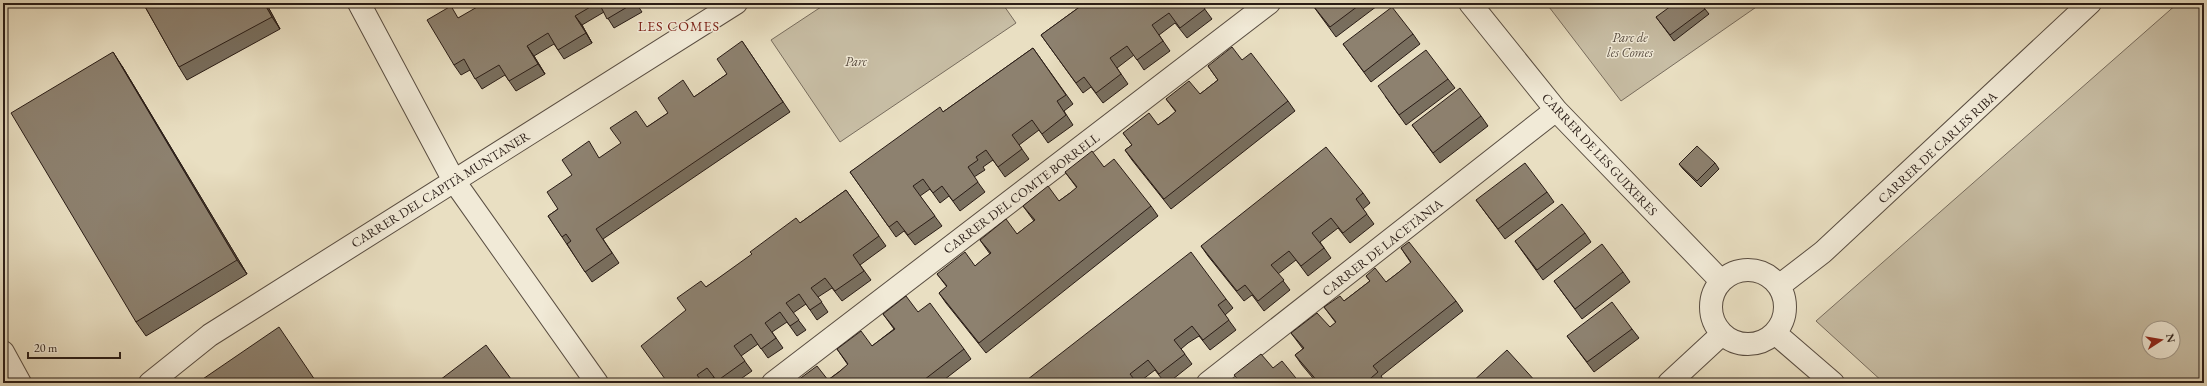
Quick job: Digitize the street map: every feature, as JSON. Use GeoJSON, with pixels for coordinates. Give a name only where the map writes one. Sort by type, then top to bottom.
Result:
{"type":"FeatureCollection","features":[{"type":"Feature","properties":{"kind":"street"},"geometry":{"type":"LineString","coordinates":[[359,3],[454,181],[597,383]]}},
{"type":"Feature","properties":{"kind":"street","name":"CARRER DEL CAPITÀ MUNTANER"},"geometry":{"type":"LineString","coordinates":[[150,383],[210,335],[736,3]]}},
{"type":"Feature","properties":{"kind":"street","name":"CARRER DEL COMTE BORRELL"},"geometry":{"type":"LineString","coordinates":[[773,383],[1269,3]]}},
{"type":"Feature","properties":{"kind":"street","name":"CARRER DE LES GUIXERES"},"geometry":{"type":"LineString","coordinates":[[1470,3],[1556,110],[1721,281]]}},
{"type":"Feature","properties":{"kind":"street","name":"CARRER DE CARLES RIBA"},"geometry":{"type":"LineString","coordinates":[[1779,286],[1823,252],[2090,3]]}},
{"type":"Feature","properties":{"kind":"street","name":"CARRER DE LACETÀNIA"},"geometry":{"type":"LineString","coordinates":[[1208,383],[1556,110]]}},
{"type":"Feature","properties":{"kind":"street"},"geometry":{"type":"LineString","coordinates":[[1749,269],[1758,271],[1770,277],[1779,286],[1784,295],[1785,312],[1783,321],[1776,333],[1765,341],[1747,344],[1734,342],[1722,334],[1714,323],[1711,306],[1712,297],[1721,281],[1731,273],[1749,269]]}},
{"type":"Feature","properties":{"kind":"street"},"geometry":{"type":"LineString","coordinates":[[1776,333],[1833,383]]}},
{"type":"Feature","properties":{"kind":"street"},"geometry":{"type":"LineString","coordinates":[[1668,383],[1722,334]]}},
{"type":"Feature","properties":{"kind":"street"},"geometry":{"type":"LineString","coordinates":[[3,352],[20,383]]}},
{"type":"Feature","properties":{"kind":"green space","name":"Parc"},"geometry":{"type":"Polygon","coordinates":[[[827,3],[1002,3],[1016,23],[840,142],[771,40],[827,3]]]}},
{"type":"Feature","properties":{"kind":"green space","name":"Parc de les Comes"},"geometry":{"type":"Polygon","coordinates":[[[1546,3],[1762,3],[1621,101],[1546,3]]]}},
{"type":"Feature","properties":{"kind":"green space"},"geometry":{"type":"Polygon","coordinates":[[[2178,3],[2204,3],[2204,383],[1884,383],[1816,321],[2178,3]]]}},
{"type":"Feature","properties":{"kind":"building"},"geometry":{"type":"Polygon","coordinates":[[[143,3],[264,3],[272,17],[179,67],[143,3]]]}},
{"type":"Feature","properties":{"kind":"building"},"geometry":{"type":"Polygon","coordinates":[[[484,3],[485,5],[487,3],[597,3],[575,16],[586,33],[558,50],[548,33],[527,46],[538,64],[509,81],[499,65],[475,79],[464,59],[454,65],[427,20],[451,6],[458,18],[484,3]]]}},
{"type":"Feature","properties":{"kind":"building"},"geometry":{"type":"Polygon","coordinates":[[[599,3],[634,3],[607,19],[599,3]]]}},
{"type":"Feature","properties":{"kind":"building"},"geometry":{"type":"Polygon","coordinates":[[[1085,3],[1201,3],[1205,9],[1180,28],[1169,13],[1152,25],[1163,41],[1137,60],[1127,46],[1110,58],[1121,74],[1096,93],[1084,77],[1076,83],[1041,35],[1085,3]]]}},
{"type":"Feature","properties":{"kind":"building"},"geometry":{"type":"Polygon","coordinates":[[[1311,3],[1362,3],[1330,27],[1311,3]]]}},
{"type":"Feature","properties":{"kind":"building"},"geometry":{"type":"Polygon","coordinates":[[[1675,3],[1700,3],[1705,9],[1670,35],[1656,17],[1675,3]]]}},
{"type":"Feature","properties":{"kind":"building"},"geometry":{"type":"Polygon","coordinates":[[[1392,7],[1413,34],[1364,72],[1343,44],[1392,7]]]}},
{"type":"Feature","properties":{"kind":"building"},"geometry":{"type":"Polygon","coordinates":[[[742,41],[783,102],[596,229],[612,253],[585,272],[567,244],[571,241],[566,234],[562,237],[548,216],[558,209],[547,192],[572,175],[562,160],[589,141],[599,158],[621,143],[610,128],[636,111],[647,127],[668,113],[658,98],[683,80],[694,97],[727,74],[717,59],[742,41]]]}},
{"type":"Feature","properties":{"kind":"building"},"geometry":{"type":"Polygon","coordinates":[[[1232,47],[1242,60],[1251,53],[1288,101],[1164,199],[1125,150],[1132,145],[1123,133],[1149,113],[1158,125],[1168,118],[1176,111],[1166,99],[1189,81],[1200,94],[1218,80],[1208,66],[1232,47]]]}},
{"type":"Feature","properties":{"kind":"building"},"geometry":{"type":"Polygon","coordinates":[[[1033,48],[1066,95],[1057,101],[1066,115],[1042,134],[1032,120],[1012,135],[1022,149],[998,167],[986,150],[976,157],[978,160],[968,167],[978,182],[953,201],[942,186],[933,193],[923,179],[913,186],[935,216],[908,235],[897,221],[889,227],[850,172],[940,107],[943,112],[1033,48]]]}},
{"type":"Feature","properties":{"kind":"building"},"geometry":{"type":"Polygon","coordinates":[[[1426,50],[1448,79],[1399,115],[1378,86],[1426,50]]]}},
{"type":"Feature","properties":{"kind":"building"},"geometry":{"type":"Polygon","coordinates":[[[113,52],[237,260],[136,322],[11,113],[113,52]]]}},
{"type":"Feature","properties":{"kind":"building"},"geometry":{"type":"Polygon","coordinates":[[[1460,88],[1481,116],[1433,153],[1412,125],[1460,88]]]}},
{"type":"Feature","properties":{"kind":"building"},"geometry":{"type":"Polygon","coordinates":[[[1697,146],[1715,163],[1697,181],[1679,164],[1697,146]]]}},
{"type":"Feature","properties":{"kind":"building"},"geometry":{"type":"Polygon","coordinates":[[[1326,147],[1363,193],[1356,199],[1367,214],[1343,233],[1331,218],[1312,233],[1324,248],[1301,266],[1289,251],[1271,265],[1284,280],[1258,301],[1245,285],[1237,291],[1201,246],[1326,147]]]}},
{"type":"Feature","properties":{"kind":"building"},"geometry":{"type":"Polygon","coordinates":[[[1092,151],[1104,167],[1114,159],[1151,206],[979,343],[939,293],[947,286],[937,274],[965,252],[975,266],[991,253],[980,240],[1006,219],[1017,234],[1035,220],[1023,206],[1048,186],[1059,201],[1070,193],[1077,187],[1065,172],[1092,151]]]}},
{"type":"Feature","properties":{"kind":"building"},"geometry":{"type":"Polygon","coordinates":[[[1525,163],[1547,192],[1498,229],[1476,200],[1525,163]]]}},
{"type":"Feature","properties":{"kind":"building"},"geometry":{"type":"Polygon","coordinates":[[[846,190],[879,236],[853,255],[864,271],[835,291],[825,278],[811,288],[822,302],[810,310],[799,294],[786,303],[799,320],[790,326],[780,312],[765,323],[776,338],[761,349],[751,334],[734,346],[745,361],[717,381],[707,368],[697,375],[703,383],[668,383],[641,346],[686,310],[677,298],[701,281],[706,287],[752,254],[750,252],[796,218],[800,223],[846,190]]]}},
{"type":"Feature","properties":{"kind":"building"},"geometry":{"type":"Polygon","coordinates":[[[1562,204],[1585,233],[1537,270],[1515,241],[1562,204]]]}},
{"type":"Feature","properties":{"kind":"building"},"geometry":{"type":"Polygon","coordinates":[[[1409,242],[1456,301],[1373,366],[1378,372],[1365,383],[1319,383],[1295,355],[1304,348],[1291,333],[1317,313],[1330,327],[1336,322],[1324,307],[1340,296],[1344,301],[1370,281],[1366,276],[1375,268],[1386,282],[1411,262],[1401,248],[1409,242]]]}},
{"type":"Feature","properties":{"kind":"building"},"geometry":{"type":"Polygon","coordinates":[[[1602,244],[1623,272],[1575,309],[1554,281],[1602,244]]]}},
{"type":"Feature","properties":{"kind":"building"},"geometry":{"type":"Polygon","coordinates":[[[1191,252],[1226,299],[1218,305],[1229,320],[1203,340],[1192,326],[1174,340],[1185,354],[1159,374],[1148,360],[1130,374],[1137,383],[1023,383],[1191,252]]]}},
{"type":"Feature","properties":{"kind":"building"},"geometry":{"type":"Polygon","coordinates":[[[906,296],[918,312],[930,303],[964,349],[920,383],[794,383],[817,366],[828,380],[839,372],[848,364],[837,349],[861,331],[872,346],[895,329],[883,314],[906,296]]]}},
{"type":"Feature","properties":{"kind":"building"},"geometry":{"type":"Polygon","coordinates":[[[1612,302],[1632,329],[1587,362],[1567,336],[1612,302]]]}},
{"type":"Feature","properties":{"kind":"building"},"geometry":{"type":"Polygon","coordinates":[[[279,327],[317,383],[197,383],[279,327]]]}},
{"type":"Feature","properties":{"kind":"building"},"geometry":{"type":"Polygon","coordinates":[[[486,345],[514,383],[436,383],[486,345]]]}},
{"type":"Feature","properties":{"kind":"building"},"geometry":{"type":"Polygon","coordinates":[[[1507,350],[1537,383],[1471,383],[1507,350]]]}},
{"type":"Feature","properties":{"kind":"building"},"geometry":{"type":"Polygon","coordinates":[[[1261,354],[1273,368],[1282,361],[1300,383],[1241,383],[1234,375],[1261,354]]]}},
{"type":"Feature","properties":{"kind":"district","name":"LES COMES"},"geometry":{"type":"Point","coordinates":[679,26]}}]}
